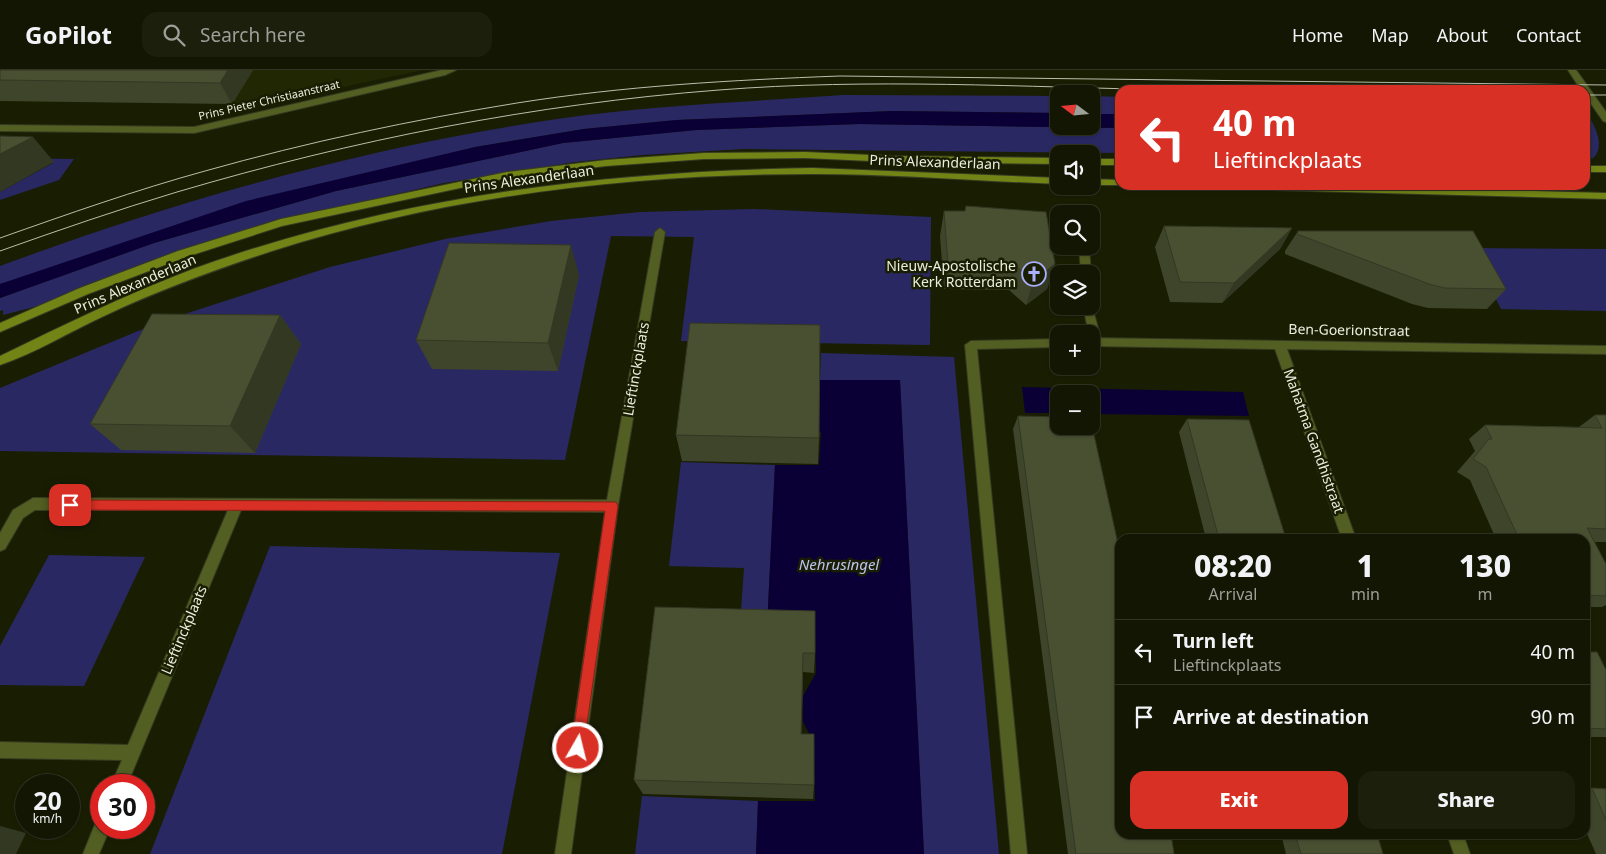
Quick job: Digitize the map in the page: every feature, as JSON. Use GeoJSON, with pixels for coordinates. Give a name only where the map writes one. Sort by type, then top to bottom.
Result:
{"type":"FeatureCollection","features":[{"type":"Feature","properties":{"kind":"main road","name":"Prins Alexanderlaan"},"geometry":{"type":"LineString","coordinates":[[0,328],[84,291],[182,254],[281,224],[507,176],[606,163],[704,156],[805,155],[902,159],[1050,161]]}},
{"type":"Feature","properties":{"kind":"main road"},"geometry":{"type":"LineString","coordinates":[[1100,162],[1115,162]]}},
{"type":"Feature","properties":{"kind":"main road"},"geometry":{"type":"LineString","coordinates":[[1590,169],[1606,169]]}},
{"type":"Feature","properties":{"kind":"main road","name":"Prins Alexanderlaan"},"geometry":{"type":"LineString","coordinates":[[0,361],[96,315],[198,272],[288,243],[388,218],[507,193],[705,174],[812,171],[1050,181]]}},
{"type":"Feature","properties":{"kind":"main road"},"geometry":{"type":"LineString","coordinates":[[1100,182],[1115,183]]}},
{"type":"Feature","properties":{"kind":"main road"},"geometry":{"type":"LineString","coordinates":[[1381,190],[1606,196]]}},
{"type":"Feature","properties":{"kind":"street"},"geometry":{"type":"LineString","coordinates":[[1572,70],[1582,85]]}},
{"type":"Feature","properties":{"kind":"street","name":"Prins Pieter Christiaanstraat"},"geometry":{"type":"LineString","coordinates":[[0,128],[194,130],[448,71]]}},
{"type":"Feature","properties":{"kind":"street"},"geometry":{"type":"LineString","coordinates":[[1590,96],[1606,119]]}},
{"type":"Feature","properties":{"kind":"street","name":"Lieftinckplaats"},"geometry":{"type":"LineString","coordinates":[[563,854],[612,506],[660,232]]}},
{"type":"Feature","properties":{"kind":"street","name":"Ben-Goerionstraat"},"geometry":{"type":"LineString","coordinates":[[1100,342],[1606,350]]}},
{"type":"Feature","properties":{"kind":"street"},"geometry":{"type":"LineString","coordinates":[[1019,854],[971,345],[1050,343]]}},
{"type":"Feature","properties":{"kind":"street","name":"Mahatma Gandhistraat"},"geometry":{"type":"LineString","coordinates":[[1279,344],[1347,534]]}},
{"type":"Feature","properties":{"kind":"street"},"geometry":{"type":"LineString","coordinates":[[0,545],[18,514],[34,504],[612,506]]}},
{"type":"Feature","properties":{"kind":"street","name":"Lieftinckplaats"},"geometry":{"type":"LineString","coordinates":[[123,774],[236,506]]}},
{"type":"Feature","properties":{"kind":"street"},"geometry":{"type":"LineString","coordinates":[[0,750],[132,753]]}},
{"type":"Feature","properties":{"kind":"street"},"geometry":{"type":"LineString","coordinates":[[91,854],[97,839]]}},
{"type":"Feature","properties":{"kind":"street"},"geometry":{"type":"LineString","coordinates":[[1457,839],[1462,854]]}},
{"type":"Feature","properties":{"kind":"shaded area"},"geometry":{"type":"Polygon","coordinates":[[[0,70],[423,70],[263,104],[0,101],[0,70]]]}},
{"type":"Feature","properties":{"kind":"shaded area"},"geometry":{"type":"Polygon","coordinates":[[[843,95],[1050,96],[1050,113],[893,111],[677,120],[584,129],[475,147],[0,284],[0,266],[205,197],[275,178],[415,144],[486,131],[593,114],[664,107],[843,95]]]}},
{"type":"Feature","properties":{"kind":"shaded area"},"geometry":{"type":"Polygon","coordinates":[[[1100,96],[1115,97],[1115,114],[1100,114],[1100,96]]]}},
{"type":"Feature","properties":{"kind":"shaded area"},"geometry":{"type":"Polygon","coordinates":[[[1590,118],[1596,130],[1599,143],[1596,154],[1592,159],[1590,157],[1590,118]]]}},
{"type":"Feature","properties":{"kind":"shaded area"},"geometry":{"type":"Polygon","coordinates":[[[859,124],[1050,127],[1050,135],[1100,135],[1100,128],[1115,128],[1115,153],[1100,153],[1100,145],[1050,145],[1050,152],[744,149],[642,155],[575,162],[444,183],[280,221],[149,261],[42,305],[3,315],[3,310],[0,311],[0,298],[154,243],[336,191],[563,143],[696,130],[859,124]]]}},
{"type":"Feature","properties":{"kind":"shaded area"},"geometry":{"type":"Polygon","coordinates":[[[0,158],[74,159],[59,180],[0,200],[0,192],[53,163],[0,158]]]}},
{"type":"Feature","properties":{"kind":"shaded area"},"geometry":{"type":"Polygon","coordinates":[[[754,209],[931,217],[930,345],[681,341],[694,237],[611,236],[565,460],[0,451],[0,388],[160,322],[330,267],[445,239],[551,221],[640,212],[754,209]]]}},
{"type":"Feature","properties":{"kind":"shaded area"},"geometry":{"type":"Polygon","coordinates":[[[1470,248],[1606,249],[1606,311],[1501,309],[1470,248]]]}},
{"type":"Feature","properties":{"kind":"shaded area"},"geometry":{"type":"Polygon","coordinates":[[[821,353],[954,357],[999,854],[924,854],[900,380],[820,380],[821,353]]]}},
{"type":"Feature","properties":{"kind":"shaded area"},"geometry":{"type":"Polygon","coordinates":[[[681,462],[775,465],[767,627],[740,625],[744,568],[669,566],[681,462]]]}},
{"type":"Feature","properties":{"kind":"shaded area"},"geometry":{"type":"Polygon","coordinates":[[[270,546],[560,553],[502,854],[150,854],[270,546]]]}},
{"type":"Feature","properties":{"kind":"shaded area"},"geometry":{"type":"Polygon","coordinates":[[[49,555],[145,557],[84,686],[0,685],[0,646],[49,555]]]}},
{"type":"Feature","properties":{"kind":"shaded area"},"geometry":{"type":"Polygon","coordinates":[[[642,796],[758,801],[756,854],[635,854],[642,796]]]}},
{"type":"Feature","properties":{"kind":"water"},"geometry":{"type":"Polygon","coordinates":[[[893,111],[1050,113],[1050,127],[859,124],[696,130],[563,143],[336,191],[154,243],[0,298],[0,284],[246,201],[475,147],[584,129],[677,120],[893,111]]]}},
{"type":"Feature","properties":{"kind":"water"},"geometry":{"type":"Polygon","coordinates":[[[1100,114],[1115,114],[1115,128],[1100,128],[1100,114]]]}},
{"type":"Feature","properties":{"kind":"water","name":"Nehrusingel"},"geometry":{"type":"Polygon","coordinates":[[[820,380],[900,380],[924,854],[756,854],[758,801],[815,801],[814,743],[803,722],[803,696],[816,673],[815,631],[767,627],[775,465],[819,465],[821,433],[810,414],[810,397],[820,380]]]}},
{"type":"Feature","properties":{"kind":"water"},"geometry":{"type":"Polygon","coordinates":[[[1022,387],[1050,388],[1050,413],[1025,413],[1022,387]]]}},
{"type":"Feature","properties":{"kind":"water"},"geometry":{"type":"Polygon","coordinates":[[[1100,389],[1243,392],[1249,416],[1100,414],[1100,389]]]}},
{"type":"Feature","properties":{"kind":"building"},"geometry":{"type":"Polygon","coordinates":[[[0,70],[228,70],[220,83],[0,80],[0,70]]]}},
{"type":"Feature","properties":{"kind":"building"},"geometry":{"type":"Polygon","coordinates":[[[0,136],[33,137],[0,154],[0,136]]]}},
{"type":"Feature","properties":{"kind":"building"},"geometry":{"type":"Polygon","coordinates":[[[966,206],[1046,212],[1050,235],[1050,255],[1053,255],[1055,264],[1050,265],[1050,268],[1033,281],[1015,265],[948,264],[944,211],[965,211],[966,206]]]}},
{"type":"Feature","properties":{"kind":"building"},"geometry":{"type":"Polygon","coordinates":[[[1164,226],[1292,228],[1234,283],[1180,282],[1164,226]]]}},
{"type":"Feature","properties":{"kind":"building"},"geometry":{"type":"Polygon","coordinates":[[[1298,231],[1473,231],[1506,289],[1445,288],[1429,284],[1297,234],[1298,231]]]}},
{"type":"Feature","properties":{"kind":"building"},"geometry":{"type":"Polygon","coordinates":[[[449,243],[571,245],[548,343],[416,340],[449,243]]]}},
{"type":"Feature","properties":{"kind":"building"},"geometry":{"type":"Polygon","coordinates":[[[152,314],[280,315],[230,426],[90,424],[152,314]]]}},
{"type":"Feature","properties":{"kind":"building"},"geometry":{"type":"Polygon","coordinates":[[[690,323],[820,325],[819,438],[676,435],[690,323]]]}},
{"type":"Feature","properties":{"kind":"building"},"geometry":{"type":"Polygon","coordinates":[[[1595,415],[1606,415],[1606,529],[1587,528],[1606,564],[1606,596],[1590,595],[1590,534],[1517,534],[1486,467],[1473,459],[1489,439],[1492,439],[1485,425],[1602,428],[1595,415]]]}},
{"type":"Feature","properties":{"kind":"building"},"geometry":{"type":"Polygon","coordinates":[[[1018,416],[1050,417],[1050,435],[1094,435],[1116,534],[1115,839],[1172,839],[1174,854],[1076,854],[1018,416]]]}},
{"type":"Feature","properties":{"kind":"building"},"geometry":{"type":"Polygon","coordinates":[[[1187,419],[1249,420],[1284,534],[1218,534],[1187,419]]]}},
{"type":"Feature","properties":{"kind":"building"},"geometry":{"type":"Polygon","coordinates":[[[655,607],[815,611],[815,653],[803,653],[801,734],[814,734],[814,785],[634,780],[655,607]]]}},
{"type":"Feature","properties":{"kind":"building"},"geometry":{"type":"Polygon","coordinates":[[[1590,652],[1597,652],[1606,670],[1606,729],[1590,728],[1590,652]]]}},
{"type":"Feature","properties":{"kind":"building"},"geometry":{"type":"Polygon","coordinates":[[[1592,788],[1606,789],[1606,820],[1592,788]]]}},
{"type":"Feature","properties":{"kind":"building"},"geometry":{"type":"Polygon","coordinates":[[[1296,839],[1378,839],[1383,854],[1301,854],[1296,839]]]}},
{"type":"Feature","properties":{"kind":"tram line"},"geometry":{"type":"LineString","coordinates":[[0,238],[179,178],[321,141],[399,124],[517,103],[638,88],[840,76],[1606,85]]}},
{"type":"Feature","properties":{"kind":"tram line"},"geometry":{"type":"LineString","coordinates":[[0,251],[155,199],[243,173],[310,156],[445,127],[581,105],[650,96],[776,86],[947,84],[1115,88]]}},
{"type":"Feature","properties":{"kind":"tram line"},"geometry":{"type":"LineString","coordinates":[[1590,95],[1606,95]]}},
{"type":"Feature","properties":{"kind":"place","name":"Nieuw-Apostolische Kerk Rotterdam"},"geometry":{"type":"Point","coordinates":[1034,274]}},
{"type":"Feature","properties":{"kind":"route"},"geometry":{"type":"LineString","coordinates":[[70,505],[612,506],[578,748]]}}]}
